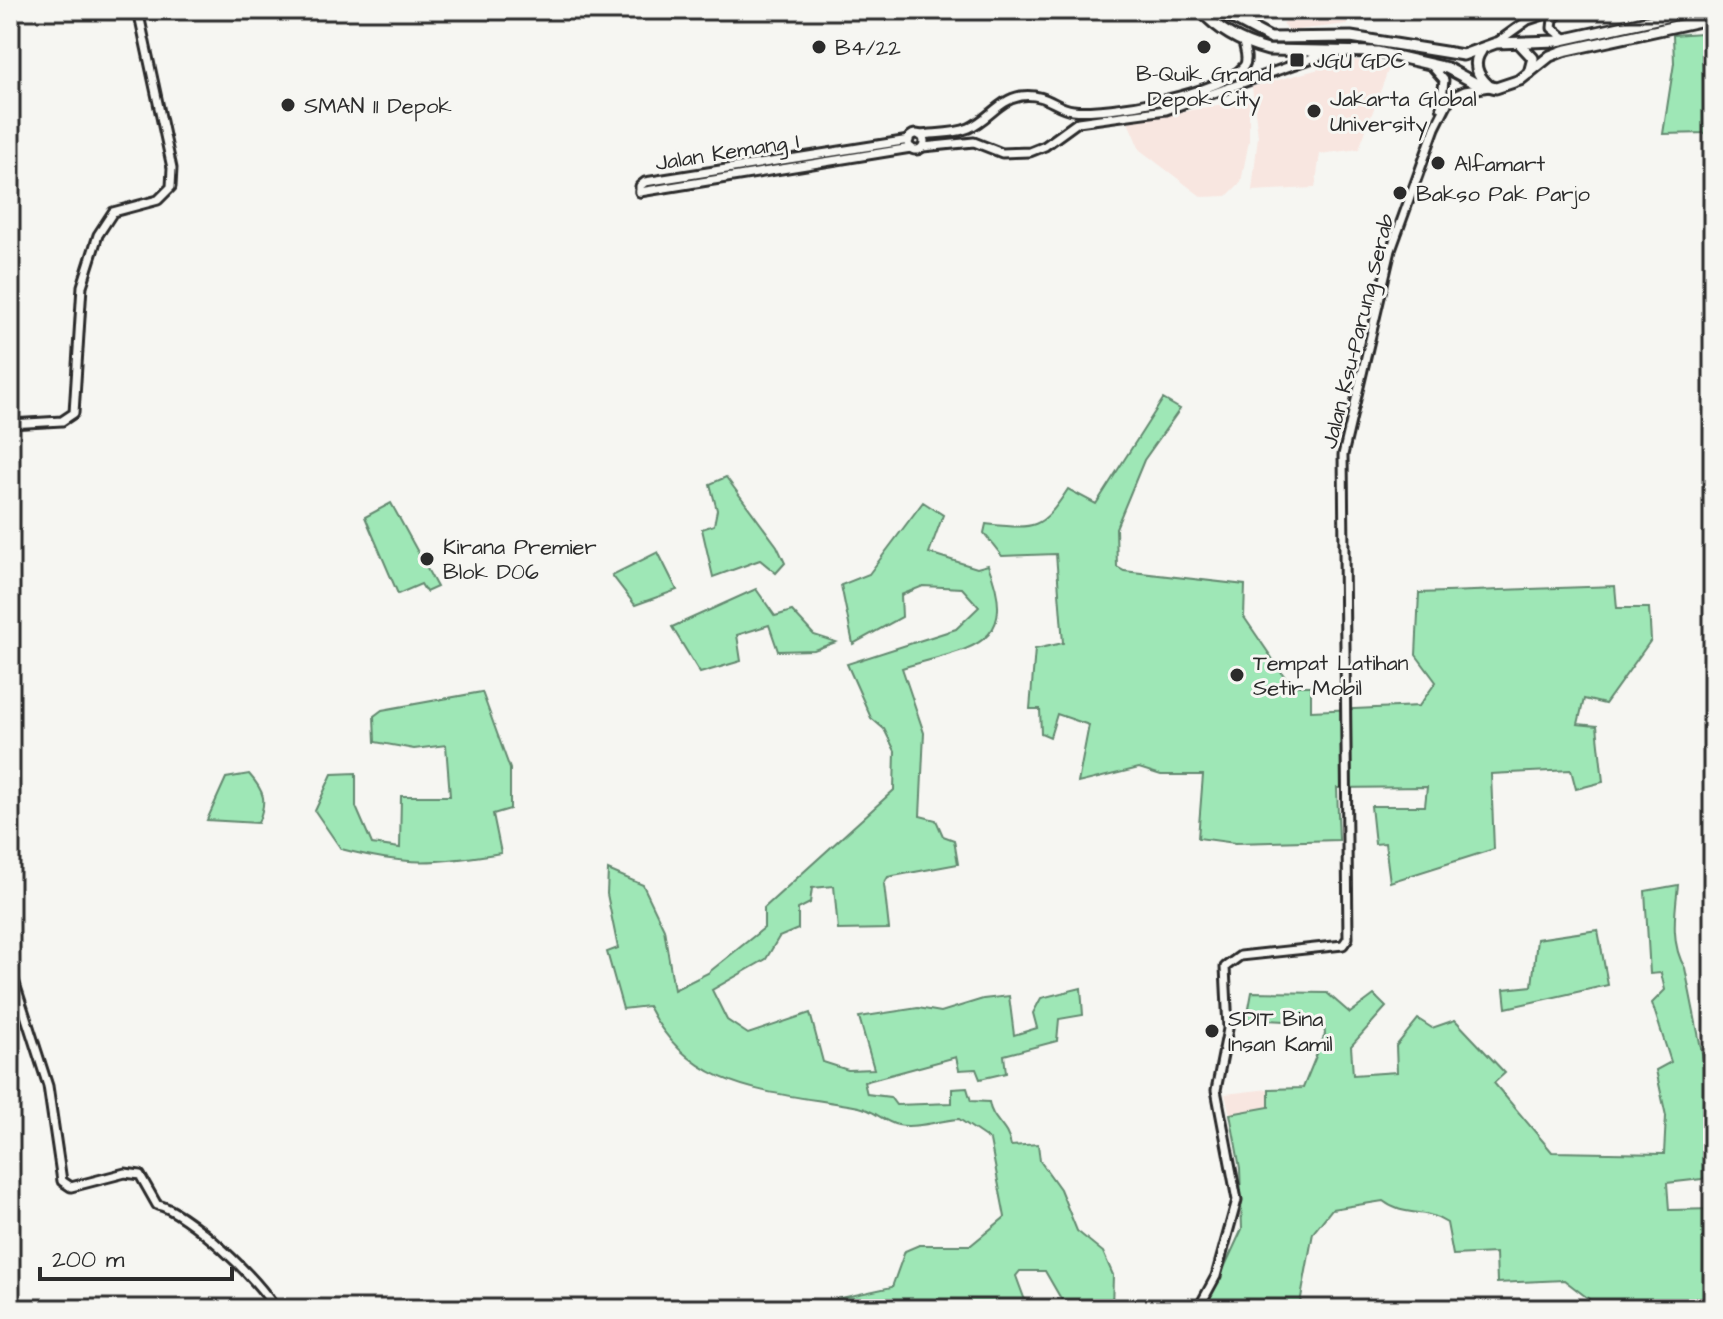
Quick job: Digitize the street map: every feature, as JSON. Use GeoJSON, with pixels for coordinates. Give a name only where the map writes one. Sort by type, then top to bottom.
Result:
{"type":"FeatureCollection","features":[{"type":"Feature","properties":{"kind":"main road"},"geometry":{"type":"LineString","coordinates":[[1200,10],[1243,42],[1268,50],[1340,49],[1427,62],[1491,87],[1504,87],[1529,74],[1550,56],[1563,51],[1713,18]]}},
{"type":"Feature","properties":{"kind":"main road"},"geometry":{"type":"LineString","coordinates":[[1217,10],[1270,38],[1351,37],[1442,53],[1471,54],[1496,43],[1566,39],[1697,10]]}},
{"type":"Feature","properties":{"kind":"main road"},"geometry":{"type":"LineString","coordinates":[[1516,42],[1531,53],[1529,74]]}},
{"type":"Feature","properties":{"kind":"main road"},"geometry":{"type":"LineString","coordinates":[[1481,51],[1477,57],[1477,70],[1491,87]]}},
{"type":"Feature","properties":{"kind":"street"},"geometry":{"type":"LineString","coordinates":[[10,424],[62,421],[74,413],[80,303],[98,235],[113,212],[158,200],[171,187],[172,168],[138,10]]}},
{"type":"Feature","properties":{"kind":"street"},"geometry":{"type":"LineString","coordinates":[[1560,10],[1553,19],[1552,28],[1566,39]]}},
{"type":"Feature","properties":{"kind":"street"},"geometry":{"type":"LineString","coordinates":[[1496,43],[1528,20],[1560,10]]}},
{"type":"Feature","properties":{"kind":"street"},"geometry":{"type":"LineString","coordinates":[[1243,42],[1244,66],[1226,78],[1167,100],[1090,110],[1067,109],[1050,98],[1018,97],[1006,100],[969,128],[914,135],[910,144],[918,150],[974,142],[1002,153],[1030,152],[1045,146],[1078,122],[1166,110],[1340,49]]}},
{"type":"Feature","properties":{"kind":"street","name":"Jalan Ksu-Parung Serab"},"geometry":{"type":"LineString","coordinates":[[1427,62],[1444,80],[1440,117]]}},
{"type":"Feature","properties":{"kind":"street","name":"Jalan Ksu-Parung Serab"},"geometry":{"type":"LineString","coordinates":[[1198,1309],[1216,1276],[1237,1200],[1216,1090],[1228,1029],[1225,967],[1240,956],[1343,945],[1348,938],[1343,455],[1391,250],[1440,117],[1446,103],[1456,94],[1491,87]]}},
{"type":"Feature","properties":{"kind":"street"},"geometry":{"type":"LineString","coordinates":[[1121,107],[1122,117]]}},
{"type":"Feature","properties":{"kind":"street"},"geometry":{"type":"LineString","coordinates":[[1067,109],[1068,128]]}},
{"type":"Feature","properties":{"kind":"street"},"geometry":{"type":"LineString","coordinates":[[969,128],[974,142]]}},
{"type":"Feature","properties":{"kind":"street"},"geometry":{"type":"LineString","coordinates":[[920,135],[923,147]]}},
{"type":"Feature","properties":{"kind":"street","name":"Jalan Kemang I"},"geometry":{"type":"LineString","coordinates":[[910,144],[640,192],[640,186],[645,182],[910,144]]}},
{"type":"Feature","properties":{"kind":"street"},"geometry":{"type":"LineString","coordinates":[[10,968],[48,1086],[62,1181],[71,1187],[125,1173],[140,1175],[157,1205],[170,1207],[200,1230],[258,1282],[275,1309]]}},
{"type":"Feature","properties":{"kind":"shaded area"},"geometry":{"type":"Polygon","coordinates":[[[1295,10],[1345,10],[1347,24],[1289,31],[1283,24],[1295,10]]]}},
{"type":"Feature","properties":{"kind":"shaded area","name":"Jakarta Global University"},"geometry":{"type":"Polygon","coordinates":[[[1353,60],[1390,65],[1359,149],[1320,154],[1315,188],[1252,191],[1258,136],[1252,87],[1353,60]]]}},
{"type":"Feature","properties":{"kind":"shaded area"},"geometry":{"type":"Polygon","coordinates":[[[1249,99],[1249,141],[1241,182],[1227,196],[1202,197],[1140,150],[1128,122],[1249,99]]]}},
{"type":"Feature","properties":{"kind":"shaded area"},"geometry":{"type":"Polygon","coordinates":[[[1269,1089],[1269,1107],[1230,1114],[1225,1094],[1269,1089]]]}},
{"type":"Feature","properties":{"kind":"green space"},"geometry":{"type":"Polygon","coordinates":[[[1701,33],[1707,133],[1663,134],[1674,63],[1673,35],[1701,33]]]}},
{"type":"Feature","properties":{"kind":"green space"},"geometry":{"type":"Polygon","coordinates":[[[1163,399],[1180,409],[1144,460],[1116,528],[1117,567],[1124,571],[1245,585],[1244,617],[1291,686],[1311,686],[1311,711],[1419,706],[1436,682],[1416,655],[1419,593],[1615,586],[1617,608],[1649,608],[1651,640],[1605,704],[1584,699],[1578,724],[1597,726],[1603,782],[1576,789],[1571,770],[1491,774],[1494,849],[1390,882],[1385,843],[1375,844],[1371,806],[1425,806],[1427,787],[1337,788],[1339,840],[1235,843],[1198,838],[1203,775],[1161,775],[1139,768],[1078,783],[1089,725],[1057,714],[1050,737],[1041,733],[1040,709],[1030,709],[1035,649],[1063,643],[1056,554],[1002,556],[984,533],[986,524],[1015,527],[1043,520],[1068,489],[1096,504],[1163,399]]]}},
{"type":"Feature","properties":{"kind":"green space"},"geometry":{"type":"Polygon","coordinates":[[[726,477],[777,546],[785,563],[776,573],[760,560],[713,577],[702,529],[714,525],[717,510],[710,484],[726,477]]]}},
{"type":"Feature","properties":{"kind":"green space"},"geometry":{"type":"Polygon","coordinates":[[[923,502],[943,515],[929,553],[977,568],[988,565],[997,593],[998,614],[992,630],[981,641],[902,668],[924,733],[920,816],[936,820],[943,836],[954,840],[958,864],[888,877],[884,884],[889,929],[838,930],[834,886],[812,888],[810,903],[798,909],[798,929],[779,937],[766,959],[712,990],[727,1020],[748,1034],[810,1013],[823,1062],[848,1070],[874,1069],[859,1017],[918,1008],[941,1012],[983,999],[1009,996],[1014,1035],[1037,1028],[1033,1013],[1041,998],[1081,988],[1083,1015],[1059,1019],[1057,1041],[1004,1055],[1006,1073],[980,1079],[976,1069],[959,1070],[956,1057],[864,1082],[867,1094],[890,1097],[896,1105],[952,1103],[952,1089],[967,1088],[971,1101],[989,1102],[1011,1146],[1038,1144],[1040,1161],[1060,1189],[1077,1231],[1103,1252],[1113,1275],[1112,1309],[1067,1309],[1045,1271],[1020,1271],[1016,1276],[1027,1306],[1020,1309],[819,1309],[818,1303],[892,1287],[905,1251],[919,1245],[971,1245],[1005,1217],[990,1140],[959,1119],[898,1125],[864,1109],[766,1091],[712,1073],[688,1057],[666,1035],[648,1006],[623,1009],[607,952],[618,948],[607,894],[608,870],[643,885],[664,929],[674,990],[708,973],[764,928],[764,908],[894,790],[895,751],[884,729],[871,718],[847,664],[956,629],[979,607],[962,588],[923,586],[901,595],[902,617],[853,644],[841,585],[869,574],[923,502]]]}},
{"type":"Feature","properties":{"kind":"green space"},"geometry":{"type":"Polygon","coordinates":[[[391,503],[437,587],[426,592],[421,584],[398,594],[365,517],[391,503]]]}},
{"type":"Feature","properties":{"kind":"green space"},"geometry":{"type":"Polygon","coordinates":[[[658,552],[677,590],[635,605],[612,575],[658,552]]]}},
{"type":"Feature","properties":{"kind":"green space"},"geometry":{"type":"Polygon","coordinates":[[[756,589],[775,616],[792,611],[814,635],[836,642],[814,650],[778,651],[769,625],[737,635],[741,661],[700,673],[672,627],[756,589]]]}},
{"type":"Feature","properties":{"kind":"green space"},"geometry":{"type":"Polygon","coordinates":[[[482,692],[510,769],[510,809],[493,814],[501,853],[421,862],[341,849],[315,811],[332,774],[356,773],[356,807],[372,844],[400,848],[401,796],[450,796],[446,745],[414,749],[375,742],[374,716],[382,710],[482,692]]]}},
{"type":"Feature","properties":{"kind":"green space"},"geometry":{"type":"Polygon","coordinates":[[[249,774],[263,797],[258,823],[207,820],[226,778],[249,774]]]}},
{"type":"Feature","properties":{"kind":"green space"},"geometry":{"type":"Polygon","coordinates":[[[1678,885],[1677,949],[1685,968],[1703,1058],[1713,1073],[1713,1172],[1702,1179],[1667,1183],[1669,1210],[1713,1209],[1713,1309],[1602,1309],[1564,1280],[1497,1283],[1496,1253],[1453,1255],[1447,1223],[1383,1201],[1332,1209],[1313,1233],[1299,1309],[1253,1306],[1251,1309],[1205,1309],[1242,1229],[1240,1168],[1230,1114],[1269,1107],[1269,1089],[1303,1088],[1325,1034],[1324,1023],[1247,1019],[1252,992],[1327,993],[1350,1013],[1374,995],[1386,1007],[1351,1046],[1353,1075],[1397,1072],[1396,1046],[1418,1019],[1432,1028],[1455,1020],[1505,1073],[1494,1083],[1552,1152],[1664,1154],[1666,1116],[1656,1070],[1671,1062],[1652,1003],[1665,990],[1661,973],[1650,974],[1645,891],[1678,885]]]}},
{"type":"Feature","properties":{"kind":"green space"},"geometry":{"type":"Polygon","coordinates":[[[1598,930],[1608,985],[1506,1008],[1504,989],[1532,986],[1537,939],[1598,930]]]}},
{"type":"Feature","properties":{"kind":"place","name":"B4/22"},"geometry":{"type":"Point","coordinates":[819,47]}},
{"type":"Feature","properties":{"kind":"place","name":"B-Quik Grand Depok City"},"geometry":{"type":"Point","coordinates":[1204,47]}},
{"type":"Feature","properties":{"kind":"place","name":"JGU GDC"},"geometry":{"type":"Point","coordinates":[1297,60]}},
{"type":"Feature","properties":{"kind":"place","name":"SMAN 11 Depok"},"geometry":{"type":"Point","coordinates":[288,105]}},
{"type":"Feature","properties":{"kind":"place","name":"Jakarta Global University"},"geometry":{"type":"Point","coordinates":[1314,111]}},
{"type":"Feature","properties":{"kind":"place","name":"Alfamart"},"geometry":{"type":"Point","coordinates":[1438,163]}},
{"type":"Feature","properties":{"kind":"place","name":"Bakso Pak Parjo"},"geometry":{"type":"Point","coordinates":[1400,193]}},
{"type":"Feature","properties":{"kind":"place","name":"Kirana Premier Blok D06"},"geometry":{"type":"Point","coordinates":[427,559]}},
{"type":"Feature","properties":{"kind":"place","name":"Tempat Latihan Setir Mobil"},"geometry":{"type":"Point","coordinates":[1237,675]}},
{"type":"Feature","properties":{"kind":"place","name":"SDIT Bina Insan Kamil"},"geometry":{"type":"Point","coordinates":[1212,1031]}}]}
